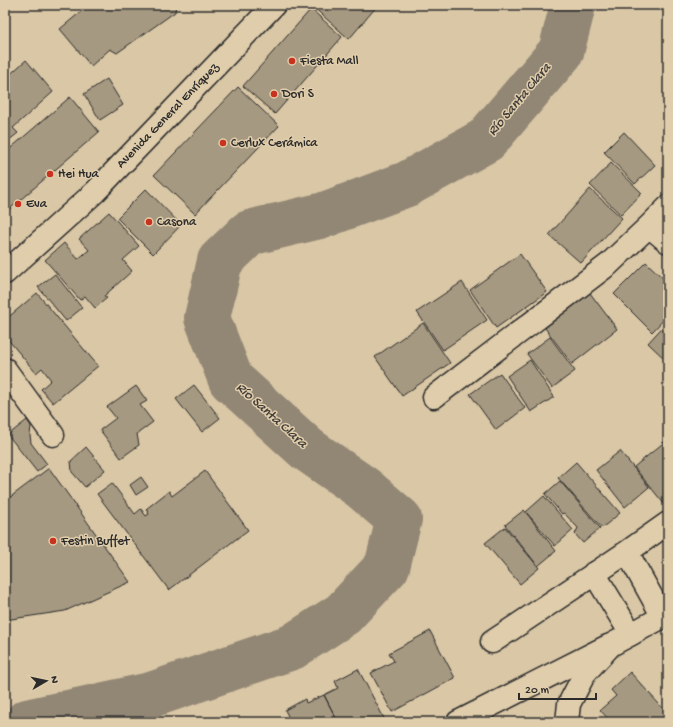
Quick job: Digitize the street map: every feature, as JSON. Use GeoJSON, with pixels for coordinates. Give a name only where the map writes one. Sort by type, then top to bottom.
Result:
{"type":"FeatureCollection","features":[{"type":"Feature","properties":{"kind":"main road","name":"Avenida General Enríquez"},"geometry":{"type":"LineString","coordinates":[[5,273],[95,192],[274,5]]}},
{"type":"Feature","properties":{"kind":"main road"},"geometry":{"type":"LineString","coordinates":[[434,397],[609,264],[668,206]]}},
{"type":"Feature","properties":{"kind":"main road"},"geometry":{"type":"LineString","coordinates":[[649,226],[668,242]]}},
{"type":"Feature","properties":{"kind":"main road"},"geometry":{"type":"LineString","coordinates":[[5,369],[53,435]]}},
{"type":"Feature","properties":{"kind":"main road"},"geometry":{"type":"LineString","coordinates":[[492,642],[668,523]]}},
{"type":"Feature","properties":{"kind":"main road"},"geometry":{"type":"LineString","coordinates":[[458,722],[611,645],[665,615],[627,552]]}},
{"type":"Feature","properties":{"kind":"main road"},"geometry":{"type":"LineString","coordinates":[[594,572],[631,634]]}},
{"type":"Feature","properties":{"kind":"main road"},"geometry":{"type":"LineString","coordinates":[[567,722],[569,704],[585,674],[611,645]]}},
{"type":"Feature","properties":{"kind":"building"},"geometry":{"type":"Polygon","coordinates":[[[89,5],[176,5],[175,12],[117,53],[110,49],[91,66],[60,29],[89,5]]]}},
{"type":"Feature","properties":{"kind":"building"},"geometry":{"type":"Polygon","coordinates":[[[311,5],[378,5],[349,39],[311,5]]]}},
{"type":"Feature","properties":{"kind":"building","name":"Fiesta Mall"},"geometry":{"type":"Polygon","coordinates":[[[311,9],[342,37],[275,114],[243,86],[311,9]]]}},
{"type":"Feature","properties":{"kind":"building"},"geometry":{"type":"Polygon","coordinates":[[[26,60],[53,92],[13,128],[18,133],[8,141],[5,138],[5,79],[26,60]]]}},
{"type":"Feature","properties":{"kind":"building"},"geometry":{"type":"Polygon","coordinates":[[[107,79],[123,105],[100,120],[84,94],[107,79]]]}},
{"type":"Feature","properties":{"kind":"building"},"geometry":{"type":"Polygon","coordinates":[[[238,87],[279,126],[195,214],[154,175],[238,87]]]}},
{"type":"Feature","properties":{"kind":"building"},"geometry":{"type":"Polygon","coordinates":[[[70,97],[99,132],[5,213],[5,153],[70,97]]]}},
{"type":"Feature","properties":{"kind":"building"},"geometry":{"type":"Polygon","coordinates":[[[624,132],[655,165],[635,184],[604,152],[624,132]]]}},
{"type":"Feature","properties":{"kind":"building"},"geometry":{"type":"Polygon","coordinates":[[[611,163],[642,193],[621,215],[590,185],[611,163]]]}},
{"type":"Feature","properties":{"kind":"building","name":"Casona"},"geometry":{"type":"Polygon","coordinates":[[[146,189],[181,225],[153,254],[117,218],[146,189]]]}},
{"type":"Feature","properties":{"kind":"building"},"geometry":{"type":"Polygon","coordinates":[[[590,189],[622,218],[581,263],[549,235],[590,189]]]}},
{"type":"Feature","properties":{"kind":"building"},"geometry":{"type":"Polygon","coordinates":[[[109,212],[139,246],[123,260],[132,271],[104,296],[107,298],[95,308],[85,296],[80,300],[45,260],[64,243],[78,259],[89,250],[79,239],[109,212]]]}},
{"type":"Feature","properties":{"kind":"building"},"geometry":{"type":"Polygon","coordinates":[[[520,254],[547,292],[496,328],[470,290],[520,254]]]}},
{"type":"Feature","properties":{"kind":"building"},"geometry":{"type":"Polygon","coordinates":[[[646,262],[668,283],[668,315],[652,332],[614,294],[646,262]]]}},
{"type":"Feature","properties":{"kind":"building"},"geometry":{"type":"Polygon","coordinates":[[[55,274],[82,308],[66,321],[38,287],[55,274]]]}},
{"type":"Feature","properties":{"kind":"building"},"geometry":{"type":"Polygon","coordinates":[[[462,282],[487,320],[443,350],[417,312],[462,282]]]}},
{"type":"Feature","properties":{"kind":"building"},"geometry":{"type":"Polygon","coordinates":[[[37,293],[98,366],[53,403],[41,389],[51,380],[42,368],[36,373],[5,336],[5,320],[37,293]]]}},
{"type":"Feature","properties":{"kind":"building"},"geometry":{"type":"Polygon","coordinates":[[[590,293],[617,329],[572,364],[545,328],[590,293]]]}},
{"type":"Feature","properties":{"kind":"building"},"geometry":{"type":"Polygon","coordinates":[[[668,321],[668,362],[648,343],[668,321]]]}},
{"type":"Feature","properties":{"kind":"building"},"geometry":{"type":"Polygon","coordinates":[[[423,323],[450,363],[402,396],[375,357],[423,323]]]}},
{"type":"Feature","properties":{"kind":"building"},"geometry":{"type":"Polygon","coordinates":[[[550,337],[575,371],[552,388],[527,354],[550,337]]]}},
{"type":"Feature","properties":{"kind":"building"},"geometry":{"type":"Polygon","coordinates":[[[530,360],[554,397],[531,412],[507,376],[530,360]]]}},
{"type":"Feature","properties":{"kind":"building"},"geometry":{"type":"Polygon","coordinates":[[[500,373],[525,408],[496,430],[470,394],[500,373]]]}},
{"type":"Feature","properties":{"kind":"building"},"geometry":{"type":"Polygon","coordinates":[[[194,385],[220,418],[202,432],[176,399],[194,385]]]}},
{"type":"Feature","properties":{"kind":"building"},"geometry":{"type":"Polygon","coordinates":[[[136,386],[147,401],[140,405],[153,422],[137,434],[139,445],[121,458],[100,430],[116,418],[107,407],[136,386]]]}},
{"type":"Feature","properties":{"kind":"building"},"geometry":{"type":"Polygon","coordinates":[[[27,420],[31,426],[31,443],[47,464],[37,472],[8,435],[27,420]]]}},
{"type":"Feature","properties":{"kind":"building"},"geometry":{"type":"Polygon","coordinates":[[[668,439],[668,502],[665,505],[634,467],[668,439]]]}},
{"type":"Feature","properties":{"kind":"building"},"geometry":{"type":"Polygon","coordinates":[[[86,447],[105,470],[85,487],[72,472],[71,461],[86,447]]]}},
{"type":"Feature","properties":{"kind":"building"},"geometry":{"type":"Polygon","coordinates":[[[620,451],[649,487],[625,507],[596,470],[620,451]]]}},
{"type":"Feature","properties":{"kind":"building"},"geometry":{"type":"Polygon","coordinates":[[[576,462],[620,513],[602,528],[558,478],[576,462]]]}},
{"type":"Feature","properties":{"kind":"building","name":"Festin Buffet"},"geometry":{"type":"Polygon","coordinates":[[[49,468],[130,582],[65,611],[5,620],[5,501],[49,468]]]}},
{"type":"Feature","properties":{"kind":"building"},"geometry":{"type":"Polygon","coordinates":[[[205,471],[248,530],[169,590],[97,494],[112,483],[135,514],[141,509],[146,516],[149,514],[146,509],[169,491],[172,496],[205,471]]]}},
{"type":"Feature","properties":{"kind":"building"},"geometry":{"type":"Polygon","coordinates":[[[141,477],[148,487],[136,495],[130,485],[141,477]]]}},
{"type":"Feature","properties":{"kind":"building"},"geometry":{"type":"Polygon","coordinates":[[[560,481],[600,528],[583,543],[575,534],[578,528],[564,513],[562,514],[545,494],[560,481]]]}},
{"type":"Feature","properties":{"kind":"building"},"geometry":{"type":"Polygon","coordinates":[[[544,496],[573,530],[555,546],[526,512],[544,496]]]}},
{"type":"Feature","properties":{"kind":"building"},"geometry":{"type":"Polygon","coordinates":[[[524,510],[556,551],[538,566],[505,525],[524,510]]]}},
{"type":"Feature","properties":{"kind":"building"},"geometry":{"type":"Polygon","coordinates":[[[505,527],[539,568],[520,584],[485,543],[505,527]]]}},
{"type":"Feature","properties":{"kind":"building"},"geometry":{"type":"Polygon","coordinates":[[[430,631],[455,678],[392,712],[371,673],[394,661],[389,653],[430,631]]]}},
{"type":"Feature","properties":{"kind":"building"},"geometry":{"type":"Polygon","coordinates":[[[358,669],[386,722],[338,722],[324,695],[338,688],[335,681],[358,669]]]}},
{"type":"Feature","properties":{"kind":"building"},"geometry":{"type":"Polygon","coordinates":[[[630,672],[668,714],[668,722],[611,722],[600,710],[616,696],[611,690],[630,672]]]}},
{"type":"Feature","properties":{"kind":"building"},"geometry":{"type":"Polygon","coordinates":[[[324,695],[338,722],[291,722],[285,710],[305,699],[306,703],[324,695]]]}},
{"type":"Feature","properties":{"kind":"waterway","name":"Río Santa Clara"},"geometry":{"type":"LineString","coordinates":[[27,722],[151,695],[292,647],[343,614],[387,567],[399,519],[363,488],[307,449],[231,380],[207,318],[220,261],[249,233],[324,215],[407,184],[486,140],[561,52],[573,5]]}},
{"type":"Feature","properties":{"kind":"place","name":"Fiesta Mall"},"geometry":{"type":"Point","coordinates":[292,61]}},
{"type":"Feature","properties":{"kind":"place","name":"Dori S"},"geometry":{"type":"Point","coordinates":[274,94]}},
{"type":"Feature","properties":{"kind":"place","name":"Cerlux Cerámica"},"geometry":{"type":"Point","coordinates":[223,143]}},
{"type":"Feature","properties":{"kind":"place","name":"Hei Hua"},"geometry":{"type":"Point","coordinates":[50,174]}},
{"type":"Feature","properties":{"kind":"place","name":"Eva"},"geometry":{"type":"Point","coordinates":[18,204]}},
{"type":"Feature","properties":{"kind":"place","name":"Casona"},"geometry":{"type":"Point","coordinates":[149,222]}},
{"type":"Feature","properties":{"kind":"place","name":"Festin Buffet"},"geometry":{"type":"Point","coordinates":[53,541]}}]}
